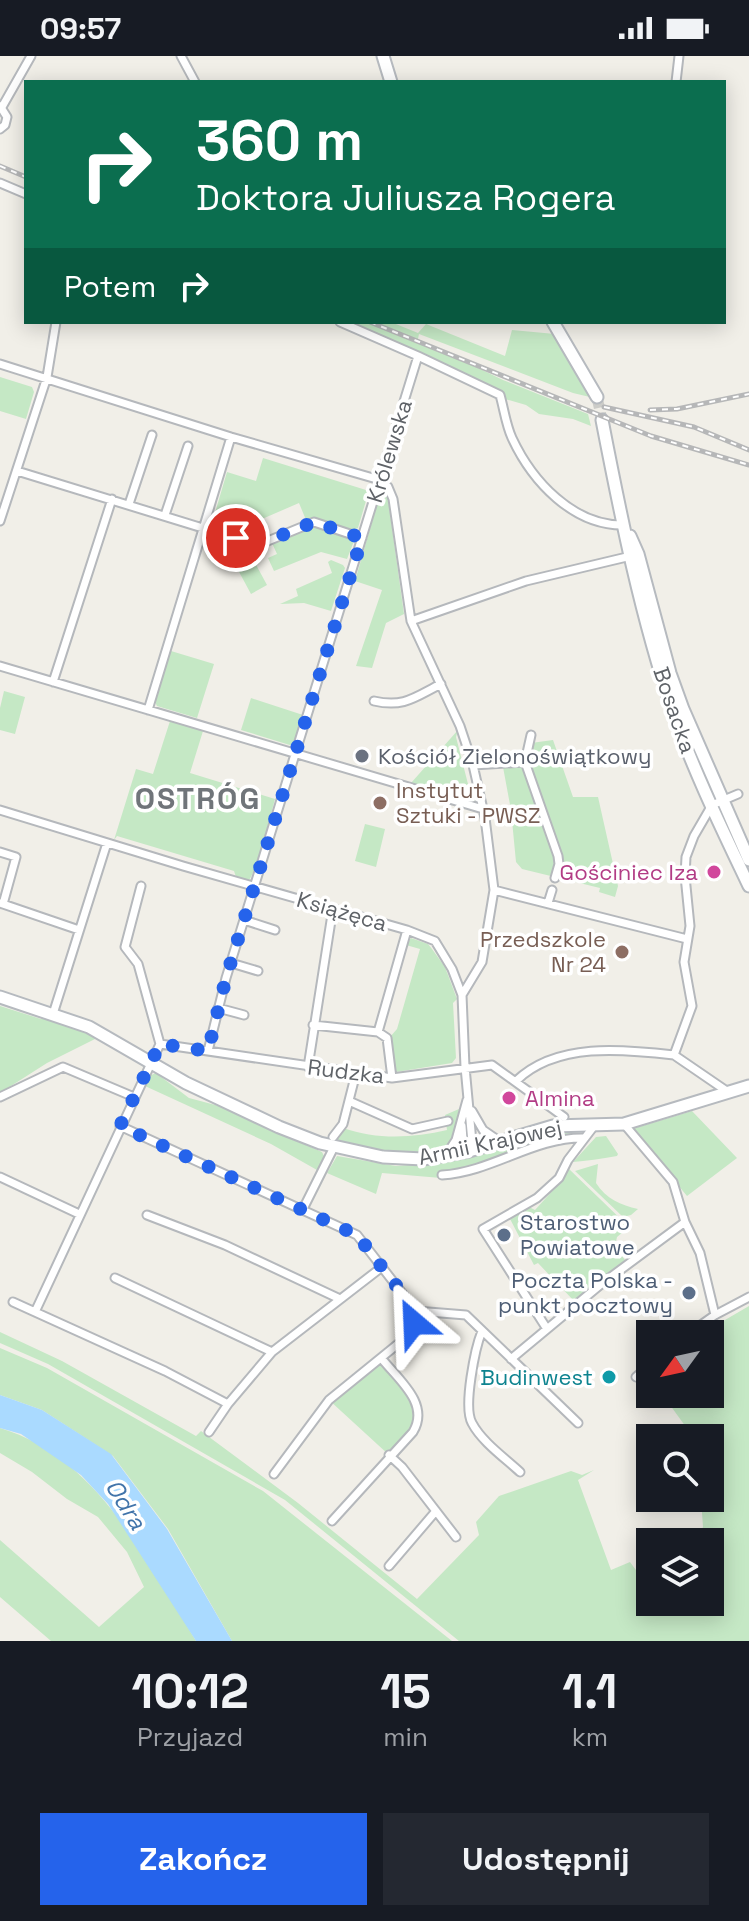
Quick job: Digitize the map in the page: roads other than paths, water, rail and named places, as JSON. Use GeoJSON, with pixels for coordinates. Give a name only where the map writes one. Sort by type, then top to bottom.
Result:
{"type":"FeatureCollection","features":[{"type":"Feature","properties":{"kind":"street"},"geometry":{"type":"LineString","coordinates":[[0,129],[7,119],[1,106],[31,56]]}},
{"type":"Feature","properties":{"kind":"street"},"geometry":{"type":"LineString","coordinates":[[181,56],[194,80]]}},
{"type":"Feature","properties":{"kind":"street"},"geometry":{"type":"LineString","coordinates":[[383,56],[390,80]]}},
{"type":"Feature","properties":{"kind":"street"},"geometry":{"type":"LineString","coordinates":[[676,80],[679,56]]}},
{"type":"Feature","properties":{"kind":"street"},"geometry":{"type":"LineString","coordinates":[[0,183],[24,193]]}},
{"type":"Feature","properties":{"kind":"street"},"geometry":{"type":"LineString","coordinates":[[0,521],[47,377],[56,324]]}},
{"type":"Feature","properties":{"kind":"street"},"geometry":{"type":"LineString","coordinates":[[345,324],[500,395],[511,435],[525,462],[547,489],[574,512],[610,525],[624,525]]}},
{"type":"Feature","properties":{"kind":"street"},"geometry":{"type":"LineString","coordinates":[[558,324],[597,397]]}},
{"type":"Feature","properties":{"kind":"street","name":"Królewska"},"geometry":{"type":"LineString","coordinates":[[208,1051],[231,963],[418,356]]}},
{"type":"Feature","properties":{"kind":"street"},"geometry":{"type":"LineString","coordinates":[[0,364],[380,480],[388,487],[393,499],[411,621],[460,726],[483,809],[494,890],[482,962],[462,995]]}},
{"type":"Feature","properties":{"kind":"street","name":"Bosacka"},"geometry":{"type":"LineString","coordinates":[[602,420],[624,525],[673,713],[749,860]]}},
{"type":"Feature","properties":{"kind":"street"},"geometry":{"type":"LineString","coordinates":[[129,504],[152,435]]}},
{"type":"Feature","properties":{"kind":"street"},"geometry":{"type":"LineString","coordinates":[[148,710],[231,437]]}},
{"type":"Feature","properties":{"kind":"street"},"geometry":{"type":"LineString","coordinates":[[165,515],[188,446]]}},
{"type":"Feature","properties":{"kind":"street"},"geometry":{"type":"LineString","coordinates":[[17,471],[258,545],[314,522],[362,538]]}},
{"type":"Feature","properties":{"kind":"street"},"geometry":{"type":"LineString","coordinates":[[53,682],[112,499]]}},
{"type":"Feature","properties":{"kind":"street"},"geometry":{"type":"LineString","coordinates":[[411,621],[526,581],[634,555]]}},
{"type":"Feature","properties":{"kind":"street"},"geometry":{"type":"LineString","coordinates":[[0,666],[483,809]]}},
{"type":"Feature","properties":{"kind":"street"},"geometry":{"type":"LineString","coordinates":[[374,701],[393,706],[441,684]]}},
{"type":"Feature","properties":{"kind":"street"},"geometry":{"type":"LineString","coordinates":[[531,735],[525,762],[558,856],[555,878]]}},
{"type":"Feature","properties":{"kind":"street"},"geometry":{"type":"LineString","coordinates":[[473,765],[525,762]]}},
{"type":"Feature","properties":{"kind":"street"},"geometry":{"type":"LineString","coordinates":[[674,1055],[692,1006],[684,962],[690,926],[686,857],[694,836],[717,803],[738,794]]}},
{"type":"Feature","properties":{"kind":"street","name":"Bosacka"},"geometry":{"type":"LineString","coordinates":[[717,803],[749,886]]}},
{"type":"Feature","properties":{"kind":"street","name":"Książęca"},"geometry":{"type":"LineString","coordinates":[[0,810],[407,930],[435,941],[452,969],[462,995],[472,1142],[469,1151]]}},
{"type":"Feature","properties":{"kind":"street"},"geometry":{"type":"LineString","coordinates":[[53,1014],[107,843]]}},
{"type":"Feature","properties":{"kind":"street"},"geometry":{"type":"LineString","coordinates":[[0,852],[16,857],[1,904],[79,930]]}},
{"type":"Feature","properties":{"kind":"street"},"geometry":{"type":"LineString","coordinates":[[35,1312],[160,1044],[138,964],[125,947],[141,886]]}},
{"type":"Feature","properties":{"kind":"street"},"geometry":{"type":"LineString","coordinates":[[494,890],[687,939]]}},
{"type":"Feature","properties":{"kind":"street"},"geometry":{"type":"LineString","coordinates":[[548,903],[552,890]]}},
{"type":"Feature","properties":{"kind":"street"},"geometry":{"type":"LineString","coordinates":[[308,1067],[333,908]]}},
{"type":"Feature","properties":{"kind":"street"},"geometry":{"type":"LineString","coordinates":[[244,920],[275,930]]}},
{"type":"Feature","properties":{"kind":"street"},"geometry":{"type":"LineString","coordinates":[[378,1032],[407,930]]}},
{"type":"Feature","properties":{"kind":"street"},"geometry":{"type":"LineString","coordinates":[[231,963],[258,971]]}},
{"type":"Feature","properties":{"kind":"street"},"geometry":{"type":"LineString","coordinates":[[0,997],[89,1027],[149,1062]]}},
{"type":"Feature","properties":{"kind":"street"},"geometry":{"type":"LineString","coordinates":[[218,1008],[244,1015]]}},
{"type":"Feature","properties":{"kind":"street"},"geometry":{"type":"LineString","coordinates":[[313,1025],[378,1032],[387,1038],[392,1078]]}},
{"type":"Feature","properties":{"kind":"street","name":"Rudzka"},"geometry":{"type":"LineString","coordinates":[[160,1044],[392,1078],[492,1065],[564,1117]]}},
{"type":"Feature","properties":{"kind":"street"},"geometry":{"type":"LineString","coordinates":[[516,1081],[542,1062],[576,1053],[674,1055],[728,1092]]}},
{"type":"Feature","properties":{"kind":"street","name":"Armii Krajowej"},"geometry":{"type":"LineString","coordinates":[[149,1062],[279,1127],[400,1159],[469,1151],[553,1126],[624,1124],[749,1086]]}},
{"type":"Feature","properties":{"kind":"street"},"geometry":{"type":"LineString","coordinates":[[0,1097],[61,1067],[134,1097]]}},
{"type":"Feature","properties":{"kind":"street"},"geometry":{"type":"LineString","coordinates":[[303,1209],[341,1128],[356,1073]]}},
{"type":"Feature","properties":{"kind":"street"},"geometry":{"type":"LineString","coordinates":[[349,1101],[412,1129],[448,1121]]}},
{"type":"Feature","properties":{"kind":"street"},"geometry":{"type":"LineString","coordinates":[[469,1102],[483,1130],[499,1141]]}},
{"type":"Feature","properties":{"kind":"street","name":"Książęca"},"geometry":{"type":"LineString","coordinates":[[445,1156],[456,1140],[469,1102]]}},
{"type":"Feature","properties":{"kind":"street","name":"Książęca"},"geometry":{"type":"LineString","coordinates":[[462,1117],[463,1140],[469,1151]]}},
{"type":"Feature","properties":{"kind":"street"},"geometry":{"type":"LineString","coordinates":[[624,1124],[673,1182],[685,1222],[700,1253],[715,1315]]}},
{"type":"Feature","properties":{"kind":"street"},"geometry":{"type":"LineString","coordinates":[[120,1126],[357,1235],[416,1311],[466,1315],[578,1423]]}},
{"type":"Feature","properties":{"kind":"street"},"geometry":{"type":"LineString","coordinates":[[547,1329],[483,1229],[537,1198],[559,1178],[594,1126]]}},
{"type":"Feature","properties":{"kind":"street"},"geometry":{"type":"LineString","coordinates":[[442,1175],[471,1172],[549,1143],[584,1138]]}},
{"type":"Feature","properties":{"kind":"street"},"geometry":{"type":"LineString","coordinates":[[0,1177],[79,1214]]}},
{"type":"Feature","properties":{"kind":"street"},"geometry":{"type":"LineString","coordinates":[[147,1215],[225,1245],[340,1299]]}},
{"type":"Feature","properties":{"kind":"street"},"geometry":{"type":"LineString","coordinates":[[511,1359],[632,1259],[685,1222]]}},
{"type":"Feature","properties":{"kind":"street"},"geometry":{"type":"LineString","coordinates":[[209,1432],[272,1352],[382,1267]]}},
{"type":"Feature","properties":{"kind":"street"},"geometry":{"type":"LineString","coordinates":[[115,1278],[272,1352]]}},
{"type":"Feature","properties":{"kind":"street"},"geometry":{"type":"LineString","coordinates":[[708,1320],[749,1297]]}},
{"type":"Feature","properties":{"kind":"street"},"geometry":{"type":"LineString","coordinates":[[13,1302],[165,1371],[228,1404]]}},
{"type":"Feature","properties":{"kind":"street"},"geometry":{"type":"LineString","coordinates":[[274,1474],[329,1400],[412,1331],[416,1311]]}},
{"type":"Feature","properties":{"kind":"street"},"geometry":{"type":"LineString","coordinates":[[482,1331],[469,1401],[470,1420],[477,1431],[520,1472]]}},
{"type":"Feature","properties":{"kind":"street"},"geometry":{"type":"LineString","coordinates":[[332,1521],[420,1422],[417,1401],[382,1359]]}},
{"type":"Feature","properties":{"kind":"street"},"geometry":{"type":"LineString","coordinates":[[389,1455],[402,1467],[456,1537]]}},
{"type":"Feature","properties":{"kind":"street"},"geometry":{"type":"LineString","coordinates":[[389,1566],[436,1511]]}},
{"type":"Feature","properties":{"kind":"water","name":"Odra"},"geometry":{"type":"Polygon","coordinates":[[[0,1395],[42,1410],[111,1454],[167,1529],[232,1641],[196,1641],[108,1504],[81,1475],[21,1434],[0,1428],[0,1395]]]}},
{"type":"Feature","properties":{"kind":"tunnel"},"geometry":{"type":"LineString","coordinates":[[597,397],[602,420]]}},
{"type":"Feature","properties":{"kind":"railway"},"geometry":{"type":"LineString","coordinates":[[0,166],[24,176]]}},
{"type":"Feature","properties":{"kind":"railway"},"geometry":{"type":"LineString","coordinates":[[375,324],[651,436],[749,465]]}},
{"type":"Feature","properties":{"kind":"railway"},"geometry":{"type":"LineString","coordinates":[[650,410],[677,409],[749,394]]}},
{"type":"Feature","properties":{"kind":"railway"},"geometry":{"type":"LineString","coordinates":[[604,407],[694,427],[749,450]]}},
{"type":"Feature","properties":{"kind":"place","name":"Kościół Zielonoświątkowy"},"geometry":{"type":"Point","coordinates":[362,756]}},
{"type":"Feature","properties":{"kind":"place","name":"Instytut Sztuki - PWSZ"},"geometry":{"type":"Point","coordinates":[380,803]}},
{"type":"Feature","properties":{"kind":"place","name":"Gościniec Iza"},"geometry":{"type":"Point","coordinates":[714,872]}},
{"type":"Feature","properties":{"kind":"place","name":"Przedszkole Nr 24"},"geometry":{"type":"Point","coordinates":[622,952]}},
{"type":"Feature","properties":{"kind":"place","name":"Almina"},"geometry":{"type":"Point","coordinates":[509,1098]}},
{"type":"Feature","properties":{"kind":"place","name":"Starostwo Powiatowe"},"geometry":{"type":"Point","coordinates":[504,1235]}},
{"type":"Feature","properties":{"kind":"place","name":"Poczta Polska - punkt pocztowy"},"geometry":{"type":"Point","coordinates":[689,1293]}},
{"type":"Feature","properties":{"kind":"place","name":"Budinwest"},"geometry":{"type":"Point","coordinates":[609,1377]}},
{"type":"Feature","properties":{"kind":"district","name":"OSTRÓG"},"geometry":{"type":"Point","coordinates":[198,798]}}]}
